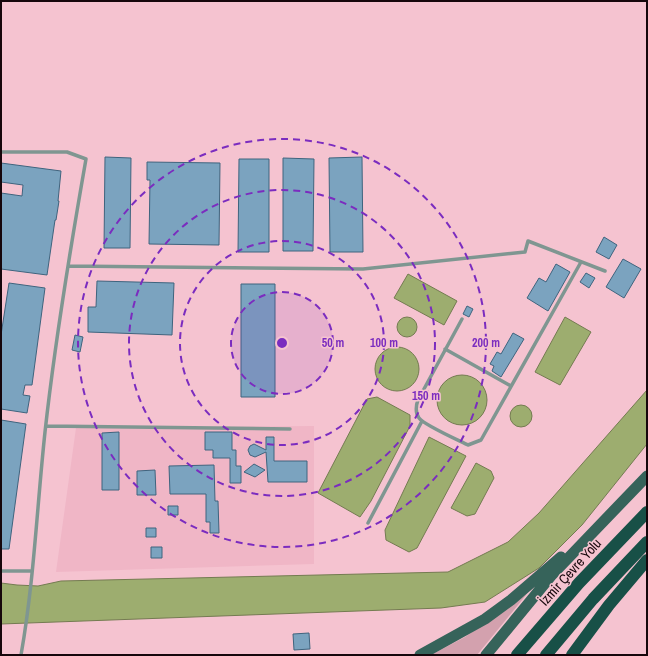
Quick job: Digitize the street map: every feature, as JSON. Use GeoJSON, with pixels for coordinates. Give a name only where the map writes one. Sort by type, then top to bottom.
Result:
{"type":"FeatureCollection","features":[{"type":"Feature","properties":{"kind":"highway","name":"İzmir Çevre Yolu"},"geometry":{"type":"LineString","coordinates":[[517,655],[579,583],[647,512]]}},
{"type":"Feature","properties":{"kind":"highway"},"geometry":{"type":"LineString","coordinates":[[546,655],[593,599],[647,542]]}},
{"type":"Feature","properties":{"kind":"highway"},"geometry":{"type":"LineString","coordinates":[[572,655],[609,605],[647,560]]}},
{"type":"Feature","properties":{"kind":"main road"},"geometry":{"type":"LineString","coordinates":[[486,655],[509,625],[551,576],[647,476]]}},
{"type":"Feature","properties":{"kind":"main road"},"geometry":{"type":"LineString","coordinates":[[420,655],[485,619],[511,600],[596,530]]}},
{"type":"Feature","properties":{"kind":"lane"},"geometry":{"type":"LineString","coordinates":[[1,152],[67,152],[86,159],[68,266],[46,426],[32,573],[21,655]]}},
{"type":"Feature","properties":{"kind":"lane"},"geometry":{"type":"LineString","coordinates":[[68,266],[362,269],[525,252],[528,241],[605,271]]}},
{"type":"Feature","properties":{"kind":"lane"},"geometry":{"type":"LineString","coordinates":[[462,319],[418,400],[417,414],[422,421],[468,445],[481,440],[581,262]]}},
{"type":"Feature","properties":{"kind":"lane"},"geometry":{"type":"LineString","coordinates":[[445,349],[511,386]]}},
{"type":"Feature","properties":{"kind":"lane"},"geometry":{"type":"LineString","coordinates":[[368,523],[422,421]]}},
{"type":"Feature","properties":{"kind":"lane"},"geometry":{"type":"LineString","coordinates":[[46,426],[290,428]]}},
{"type":"Feature","properties":{"kind":"lane"},"geometry":{"type":"LineString","coordinates":[[1,571],[32,573]]}},
{"type":"Feature","properties":{"kind":"shaded area"},"geometry":{"type":"Polygon","coordinates":[[[408,274],[457,301],[444,325],[394,298],[408,274]]]}},
{"type":"Feature","properties":{"kind":"shaded area"},"geometry":{"type":"Polygon","coordinates":[[[407,317],[414,320],[417,327],[414,334],[407,337],[400,334],[397,327],[400,320],[407,317]]]}},
{"type":"Feature","properties":{"kind":"shaded area"},"geometry":{"type":"Polygon","coordinates":[[[565,317],[591,332],[560,385],[535,372],[565,317]]]}},
{"type":"Feature","properties":{"kind":"shaded area"},"geometry":{"type":"Polygon","coordinates":[[[397,347],[409,351],[415,357],[419,369],[415,381],[409,387],[397,391],[385,387],[379,381],[375,369],[379,357],[385,351],[397,347]]]}},
{"type":"Feature","properties":{"kind":"shaded area"},"geometry":{"type":"Polygon","coordinates":[[[457,375],[467,375],[480,382],[487,395],[487,405],[480,418],[467,425],[457,425],[448,421],[441,414],[437,405],[437,395],[441,386],[448,379],[457,375]]]}},
{"type":"Feature","properties":{"kind":"shaded area"},"geometry":{"type":"Polygon","coordinates":[[[647,390],[647,444],[582,525],[539,568],[485,602],[441,608],[1,624],[1,583],[38,586],[61,581],[448,572],[508,542],[539,513],[647,390]]]}},
{"type":"Feature","properties":{"kind":"shaded area"},"geometry":{"type":"Polygon","coordinates":[[[377,397],[410,415],[410,426],[371,501],[360,517],[318,493],[367,399],[377,397]]]}},
{"type":"Feature","properties":{"kind":"shaded area"},"geometry":{"type":"Polygon","coordinates":[[[521,405],[525,406],[531,412],[531,420],[525,426],[521,427],[517,426],[511,420],[510,416],[511,412],[517,406],[521,405]]]}},
{"type":"Feature","properties":{"kind":"shaded area"},"geometry":{"type":"Polygon","coordinates":[[[314,426],[314,564],[56,572],[76,428],[314,426]]]}},
{"type":"Feature","properties":{"kind":"shaded area"},"geometry":{"type":"Polygon","coordinates":[[[429,437],[466,456],[417,548],[409,552],[386,540],[385,530],[429,437]]]}},
{"type":"Feature","properties":{"kind":"shaded area"},"geometry":{"type":"Polygon","coordinates":[[[476,463],[491,471],[494,478],[475,514],[467,516],[451,508],[476,463]]]}},
{"type":"Feature","properties":{"kind":"shaded area"},"geometry":{"type":"Polygon","coordinates":[[[527,594],[477,655],[431,655],[465,637],[527,594]]]}},
{"type":"Feature","properties":{"kind":"building"},"geometry":{"type":"Polygon","coordinates":[[[105,157],[131,158],[130,248],[104,248],[105,157]]]}},
{"type":"Feature","properties":{"kind":"building"},"geometry":{"type":"Polygon","coordinates":[[[362,157],[363,252],[330,252],[329,158],[362,157]]]}},
{"type":"Feature","properties":{"kind":"building"},"geometry":{"type":"Polygon","coordinates":[[[283,158],[314,159],[313,251],[283,251],[283,158]]]}},
{"type":"Feature","properties":{"kind":"building"},"geometry":{"type":"Polygon","coordinates":[[[239,159],[269,159],[269,252],[238,252],[239,159]]]}},
{"type":"Feature","properties":{"kind":"building"},"geometry":{"type":"Polygon","coordinates":[[[147,162],[220,163],[219,245],[149,244],[150,180],[147,180],[147,162]]]}},
{"type":"Feature","properties":{"kind":"building"},"geometry":{"type":"Polygon","coordinates":[[[1,163],[61,171],[59,201],[47,275],[1,269],[1,193],[22,196],[23,185],[1,182],[1,163]]]}},
{"type":"Feature","properties":{"kind":"building"},"geometry":{"type":"Polygon","coordinates":[[[604,237],[617,245],[609,259],[596,252],[604,237]]]}},
{"type":"Feature","properties":{"kind":"building"},"geometry":{"type":"Polygon","coordinates":[[[623,259],[641,269],[624,298],[606,287],[623,259]]]}},
{"type":"Feature","properties":{"kind":"building"},"geometry":{"type":"Polygon","coordinates":[[[556,264],[570,272],[548,311],[527,298],[539,278],[546,282],[556,264]]]}},
{"type":"Feature","properties":{"kind":"building"},"geometry":{"type":"Polygon","coordinates":[[[586,273],[595,278],[589,288],[580,282],[586,273]]]}},
{"type":"Feature","properties":{"kind":"building"},"geometry":{"type":"Polygon","coordinates":[[[97,281],[174,283],[172,335],[88,332],[88,307],[96,307],[97,281]]]}},
{"type":"Feature","properties":{"kind":"building"},"geometry":{"type":"Polygon","coordinates":[[[9,283],[45,288],[32,385],[25,385],[23,395],[30,396],[27,413],[1,409],[1,335],[9,283]]]}},
{"type":"Feature","properties":{"kind":"building"},"geometry":{"type":"Polygon","coordinates":[[[241,284],[275,284],[275,397],[241,397],[241,284]]]}},
{"type":"Feature","properties":{"kind":"building"},"geometry":{"type":"Polygon","coordinates":[[[467,306],[473,309],[469,317],[463,314],[467,306]]]}},
{"type":"Feature","properties":{"kind":"building"},"geometry":{"type":"Polygon","coordinates":[[[513,333],[524,339],[501,377],[492,371],[494,366],[490,364],[497,352],[501,354],[513,333]]]}},
{"type":"Feature","properties":{"kind":"building"},"geometry":{"type":"Polygon","coordinates":[[[75,335],[83,337],[80,352],[72,350],[75,335]]]}},
{"type":"Feature","properties":{"kind":"building"},"geometry":{"type":"Polygon","coordinates":[[[1,420],[26,424],[9,549],[1,549],[1,420]]]}},
{"type":"Feature","properties":{"kind":"building"},"geometry":{"type":"Polygon","coordinates":[[[119,432],[119,490],[102,490],[102,433],[119,432]]]}},
{"type":"Feature","properties":{"kind":"building"},"geometry":{"type":"Polygon","coordinates":[[[205,432],[232,432],[232,450],[236,450],[236,466],[241,466],[241,483],[230,483],[230,458],[213,458],[213,450],[205,450],[205,432]]]}},
{"type":"Feature","properties":{"kind":"building"},"geometry":{"type":"Polygon","coordinates":[[[266,437],[274,437],[274,461],[307,461],[307,482],[268,482],[266,452],[255,457],[250,455],[248,450],[250,446],[254,444],[266,450],[266,437]]]}},
{"type":"Feature","properties":{"kind":"building"},"geometry":{"type":"Polygon","coordinates":[[[254,464],[265,470],[255,477],[244,472],[254,464]]]}},
{"type":"Feature","properties":{"kind":"building"},"geometry":{"type":"Polygon","coordinates":[[[214,465],[215,501],[218,501],[219,533],[210,533],[210,522],[206,522],[206,494],[170,494],[169,466],[214,465]]]}},
{"type":"Feature","properties":{"kind":"building"},"geometry":{"type":"Polygon","coordinates":[[[155,470],[156,495],[137,495],[137,471],[155,470]]]}},
{"type":"Feature","properties":{"kind":"building"},"geometry":{"type":"Polygon","coordinates":[[[168,506],[178,506],[178,515],[168,515],[168,506]]]}},
{"type":"Feature","properties":{"kind":"building"},"geometry":{"type":"Polygon","coordinates":[[[146,528],[156,528],[156,537],[146,537],[146,528]]]}},
{"type":"Feature","properties":{"kind":"building"},"geometry":{"type":"Polygon","coordinates":[[[151,547],[162,547],[162,558],[151,558],[151,547]]]}},
{"type":"Feature","properties":{"kind":"building"},"geometry":{"type":"Polygon","coordinates":[[[309,633],[310,649],[294,650],[293,634],[309,633]]]}}]}
